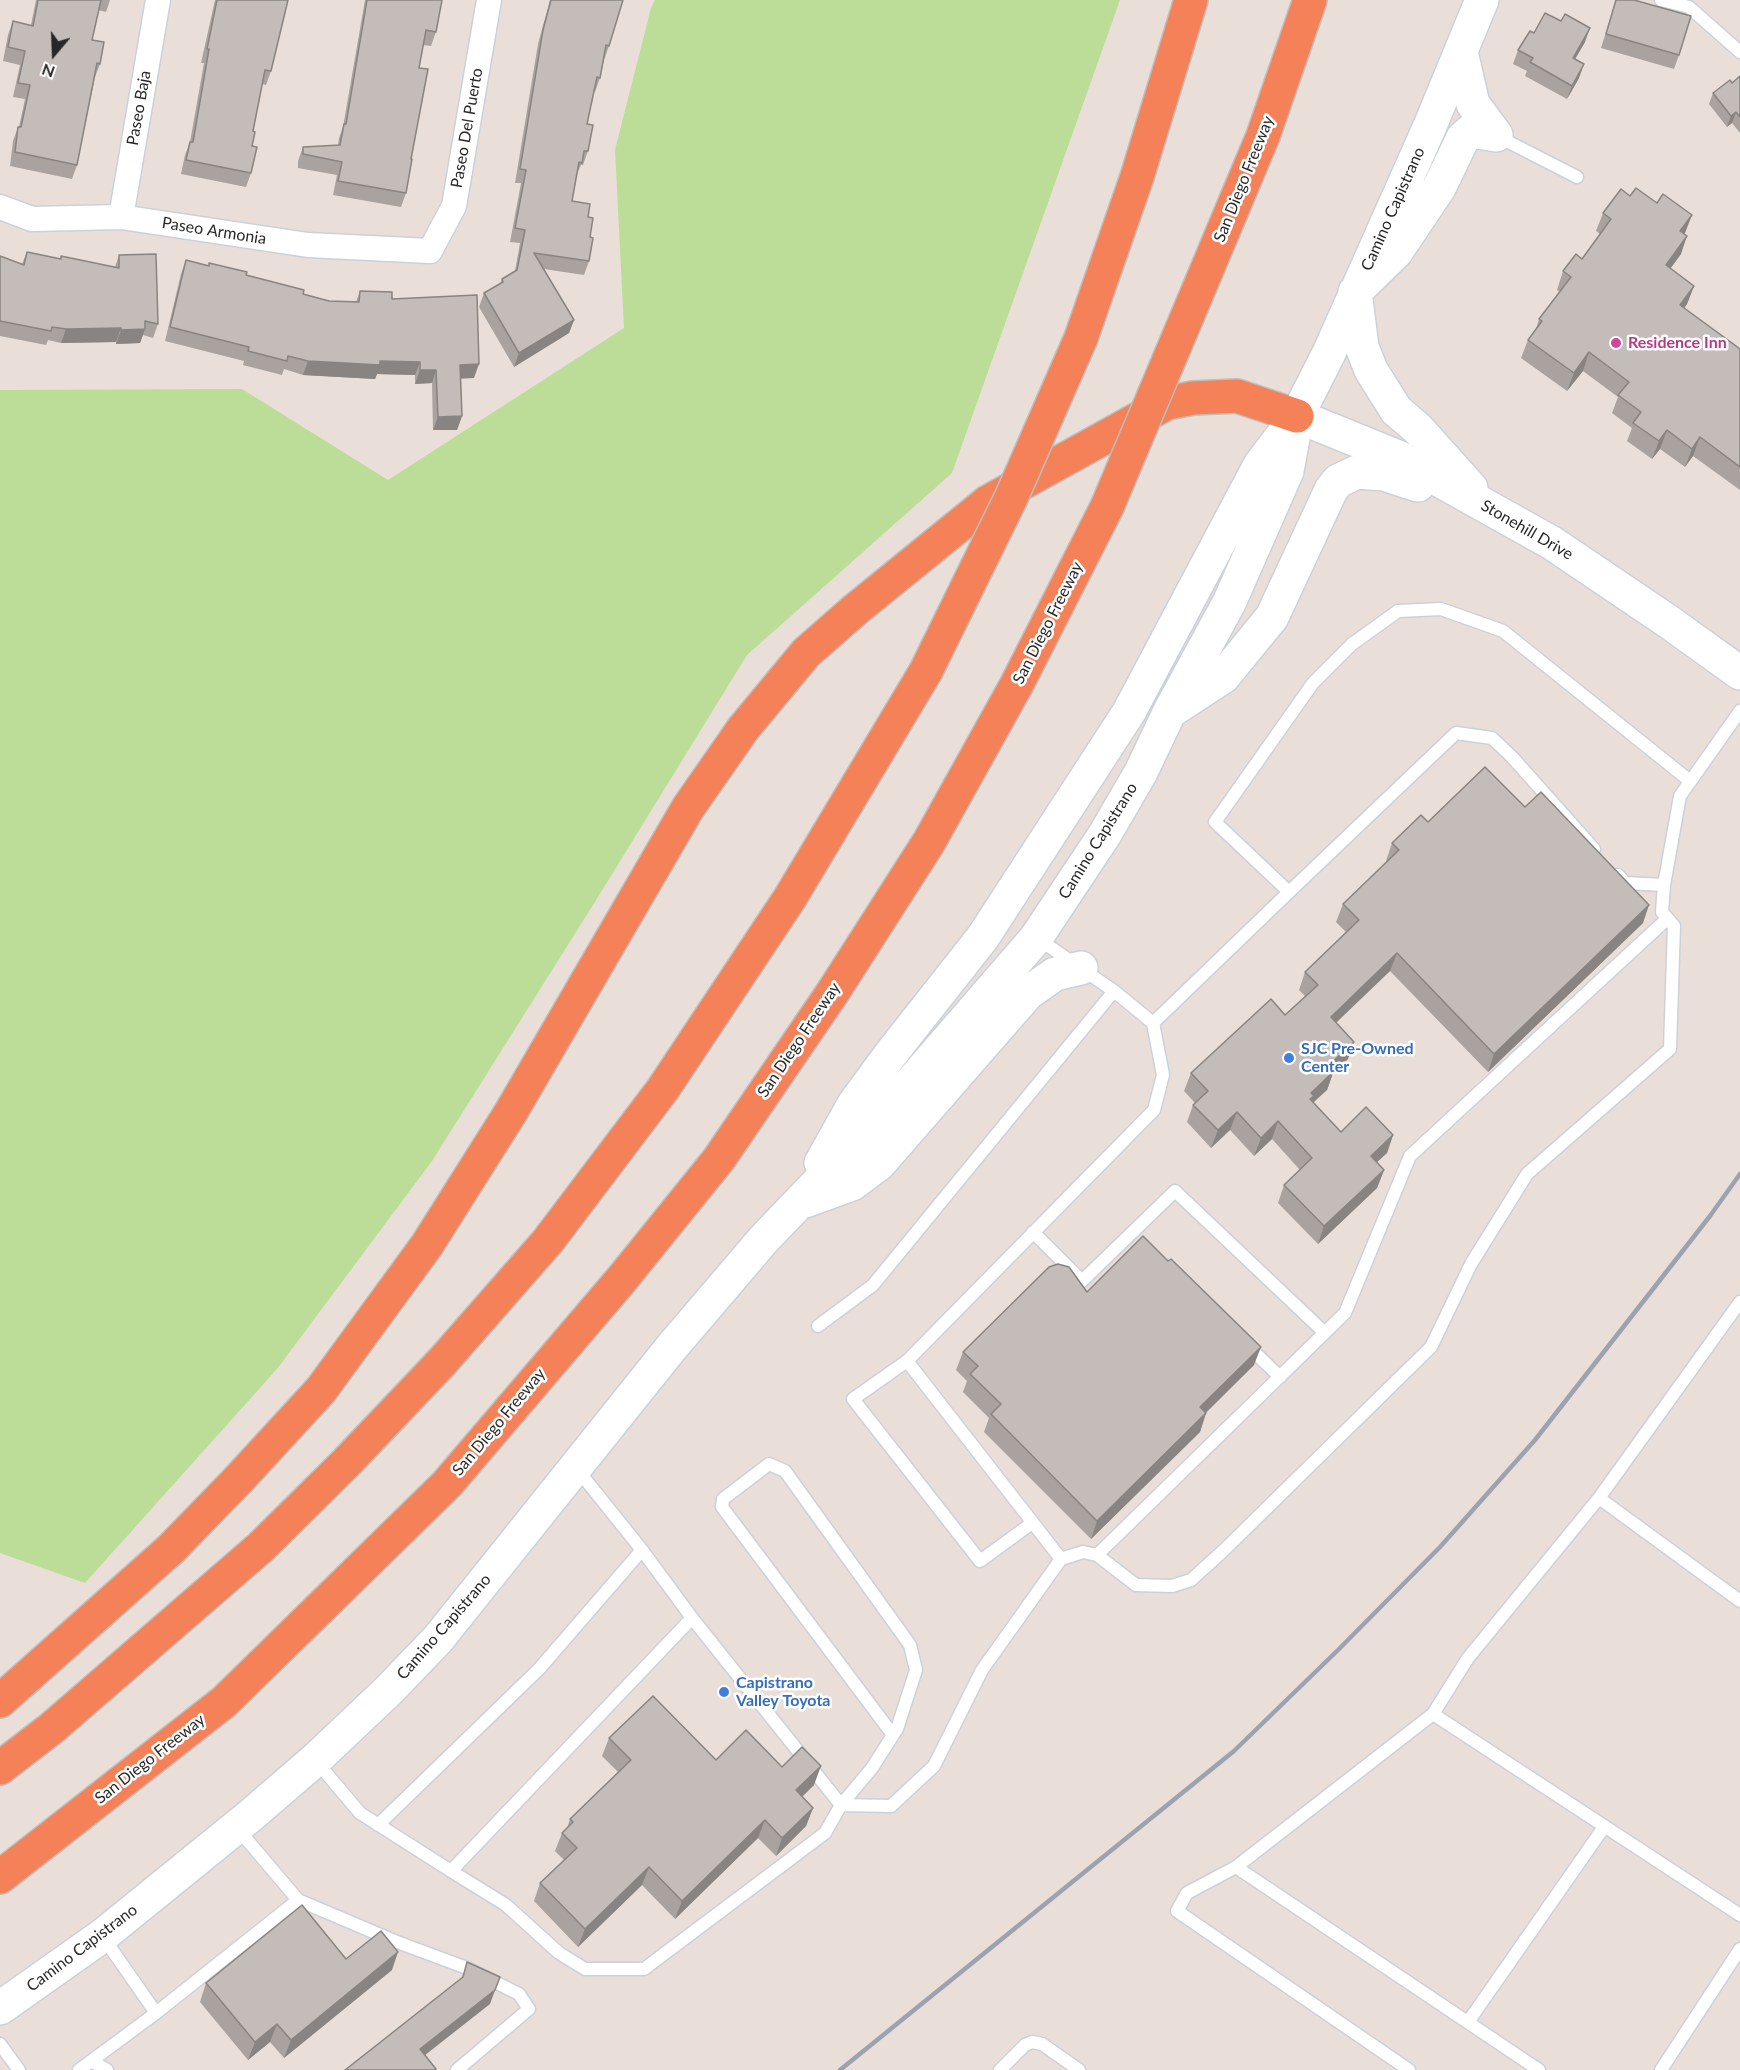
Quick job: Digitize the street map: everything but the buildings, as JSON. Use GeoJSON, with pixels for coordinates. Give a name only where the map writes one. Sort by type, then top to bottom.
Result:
{"type":"FeatureCollection","features":[{"type":"Feature","properties":{"kind":"highway"},"geometry":{"type":"LineString","coordinates":[[0,1768],[52,1728],[261,1547],[347,1462],[442,1362],[548,1241],[663,1089],[790,898],[926,671],[1011,498],[1081,338],[1137,177],[1191,0]]}},
{"type":"Feature","properties":{"kind":"highway","name":"San Diego Freeway"},"geometry":{"type":"LineString","coordinates":[[0,1877],[224,1702],[447,1484],[622,1280],[718,1159],[833,992],[923,852],[1017,684],[1107,507],[1263,136],[1310,0]]}},
{"type":"Feature","properties":{"kind":"highway"},"geometry":{"type":"LineString","coordinates":[[0,1701],[171,1549],[321,1390],[427,1245],[505,1121],[687,808],[743,729],[806,653],[855,610],[988,502],[1167,403],[1193,398],[1237,396],[1297,416]]}},
{"type":"Feature","properties":{"kind":"main road","name":"Camino Capistrano"},"geometry":{"type":"LineString","coordinates":[[798,1204],[854,1104],[983,937],[1129,712],[1260,465],[1297,416],[1329,353],[1482,0]]}},
{"type":"Feature","properties":{"kind":"main road"},"geometry":{"type":"LineString","coordinates":[[1461,52],[1473,104],[1496,135]]}},
{"type":"Feature","properties":{"kind":"main road"},"geometry":{"type":"LineString","coordinates":[[1491,510],[1419,429],[1396,410],[1383,390],[1371,370],[1362,347],[1355,292],[1396,252],[1439,188],[1463,138],[1471,131],[1496,135]]}},
{"type":"Feature","properties":{"kind":"main road","name":"Camino Capistrano"},"geometry":{"type":"LineString","coordinates":[[0,2008],[102,1936],[236,1827],[315,1760],[389,1690],[438,1639],[671,1348],[782,1218],[882,1116],[1036,938],[1105,834],[1141,772],[1170,711],[1229,603],[1287,471],[1297,416]]}},
{"type":"Feature","properties":{"kind":"main road","name":"Stonehill Drive"},"geometry":{"type":"LineString","coordinates":[[1297,416],[1398,457],[1552,543],[1740,673]]}},
{"type":"Feature","properties":{"kind":"main road"},"geometry":{"type":"LineString","coordinates":[[1170,711],[1223,677],[1272,617],[1331,490],[1338,481],[1357,472],[1384,474],[1491,510]]}},
{"type":"Feature","properties":{"kind":"main road"},"geometry":{"type":"LineString","coordinates":[[833,1141],[905,1057],[974,968],[994,949],[1019,938],[1036,938],[1030,923],[1029,908],[1037,892],[1097,803],[1113,773],[1129,712]]}},
{"type":"Feature","properties":{"kind":"main road"},"geometry":{"type":"LineString","coordinates":[[798,1204],[852,1184],[879,1164],[1028,993],[1055,974],[1081,968]]}},
{"type":"Feature","properties":{"kind":"street","name":"Paseo Baja"},"geometry":{"type":"LineString","coordinates":[[121,217],[158,0]]}},
{"type":"Feature","properties":{"kind":"street","name":"Paseo Del Puerto"},"geometry":{"type":"LineString","coordinates":[[430,251],[454,206],[489,0]]}},
{"type":"Feature","properties":{"kind":"street","name":"Paseo Armonia"},"geometry":{"type":"LineString","coordinates":[[0,207],[32,219],[121,217],[308,245],[430,251]]}},
{"type":"Feature","properties":{"kind":"lane"},"geometry":{"type":"LineString","coordinates":[[1661,0],[1689,7],[1740,52]]}},
{"type":"Feature","properties":{"kind":"lane"},"geometry":{"type":"LineString","coordinates":[[1496,135],[1577,177]]}},
{"type":"Feature","properties":{"kind":"lane"},"geometry":{"type":"LineString","coordinates":[[1289,892],[1215,822],[1313,683],[1352,644],[1398,611],[1441,609],[1503,631],[1690,781]]}},
{"type":"Feature","properties":{"kind":"lane"},"geometry":{"type":"LineString","coordinates":[[841,1805],[891,1806],[934,1766],[982,1670],[1061,1559],[1083,1552],[1097,1555],[1136,1585],[1172,1586],[1191,1580],[1431,1347],[1471,1264],[1527,1174],[1670,1049],[1674,926],[1662,912],[1664,885],[1680,796],[1740,711]]}},
{"type":"Feature","properties":{"kind":"lane"},"geometry":{"type":"LineString","coordinates":[[1153,1023],[1456,734],[1492,738],[1512,757],[1625,883],[1664,885]]}},
{"type":"Feature","properties":{"kind":"lane"},"geometry":{"type":"LineString","coordinates":[[1097,1555],[1345,1313],[1410,1156],[1667,918]]}},
{"type":"Feature","properties":{"kind":"lane"},"geometry":{"type":"LineString","coordinates":[[1032,1523],[980,1561],[854,1399],[907,1361],[1154,1110],[1163,1075],[1153,1023],[1114,991],[1036,938]]}},
{"type":"Feature","properties":{"kind":"lane"},"geometry":{"type":"LineString","coordinates":[[818,1326],[873,1285],[1114,991]]}},
{"type":"Feature","properties":{"kind":"lane"},"geometry":{"type":"LineString","coordinates":[[1033,1232],[1082,1281],[1136,1237],[1175,1191],[1325,1333]]}},
{"type":"Feature","properties":{"kind":"lane"},"geometry":{"type":"LineString","coordinates":[[1409,2070],[1177,1911],[1187,1893],[1236,1867],[1433,1714],[1468,1658],[1599,1498],[1740,1302]]}},
{"type":"Feature","properties":{"kind":"lane"},"geometry":{"type":"LineString","coordinates":[[1239,1337],[1280,1377]]}},
{"type":"Feature","properties":{"kind":"lane"},"geometry":{"type":"LineString","coordinates":[[907,1361],[1061,1559]]}},
{"type":"Feature","properties":{"kind":"lane"},"geometry":{"type":"LineString","coordinates":[[315,1760],[360,1813],[506,1905],[559,1953],[585,1969],[644,1969],[825,1833],[841,1805],[872,1768],[893,1735],[916,1670],[910,1645],[785,1471],[769,1464],[723,1499],[722,1507],[893,1735]]}},
{"type":"Feature","properties":{"kind":"lane"},"geometry":{"type":"LineString","coordinates":[[575,1467],[841,1805]]}},
{"type":"Feature","properties":{"kind":"lane"},"geometry":{"type":"LineString","coordinates":[[1599,1498],[1740,1601]]}},
{"type":"Feature","properties":{"kind":"lane"},"geometry":{"type":"LineString","coordinates":[[378,1825],[539,1669],[642,1550]]}},
{"type":"Feature","properties":{"kind":"lane"},"geometry":{"type":"LineString","coordinates":[[451,1871],[692,1618]]}},
{"type":"Feature","properties":{"kind":"lane"},"geometry":{"type":"LineString","coordinates":[[1433,1714],[1740,1916],[1740,1921]]}},
{"type":"Feature","properties":{"kind":"lane"},"geometry":{"type":"LineString","coordinates":[[236,1827],[298,1900],[397,1942],[467,1968],[519,1994],[529,2009],[458,2070]]}},
{"type":"Feature","properties":{"kind":"lane"},"geometry":{"type":"LineString","coordinates":[[1468,2022],[1604,1827]]}},
{"type":"Feature","properties":{"kind":"lane"},"geometry":{"type":"LineString","coordinates":[[1236,1867],[1539,2070]]}},
{"type":"Feature","properties":{"kind":"lane"},"geometry":{"type":"LineString","coordinates":[[79,2070],[156,2013],[298,1900]]}},
{"type":"Feature","properties":{"kind":"lane"},"geometry":{"type":"LineString","coordinates":[[102,1936],[156,2013]]}},
{"type":"Feature","properties":{"kind":"lane"},"geometry":{"type":"LineString","coordinates":[[1661,2070],[1740,1949]]}},
{"type":"Feature","properties":{"kind":"lane"},"geometry":{"type":"LineString","coordinates":[[1000,2070],[1025,2045],[1032,2042],[1042,2044],[1079,2070]]}},
{"type":"Feature","properties":{"kind":"lane"},"geometry":{"type":"LineString","coordinates":[[0,2044],[19,2070]]}},
{"type":"Feature","properties":{"kind":"lane"},"geometry":{"type":"LineString","coordinates":[[91,2061],[107,2070]]}},
{"type":"Feature","properties":{"kind":"green space"},"geometry":{"type":"Polygon","coordinates":[[[655,0],[1120,0],[952,473],[747,655],[432,1161],[277,1369],[85,1583],[0,1553],[0,390],[242,389],[388,480],[624,328],[615,150],[651,8],[655,0]]]}},
{"type":"Feature","properties":{"kind":"railway"},"geometry":{"type":"LineString","coordinates":[[840,2070],[1234,1751],[1338,1650],[1440,1547],[1535,1440],[1710,1216],[1740,1174]]}},
{"type":"Feature","properties":{"kind":"place","name":"Residence Inn"},"geometry":{"type":"Point","coordinates":[1616,343]}},
{"type":"Feature","properties":{"kind":"place","name":"SJC Pre-Owned Center"},"geometry":{"type":"Point","coordinates":[1289,1058]}},
{"type":"Feature","properties":{"kind":"place","name":"Capistrano Valley Toyota"},"geometry":{"type":"Point","coordinates":[724,1692]}}]}
